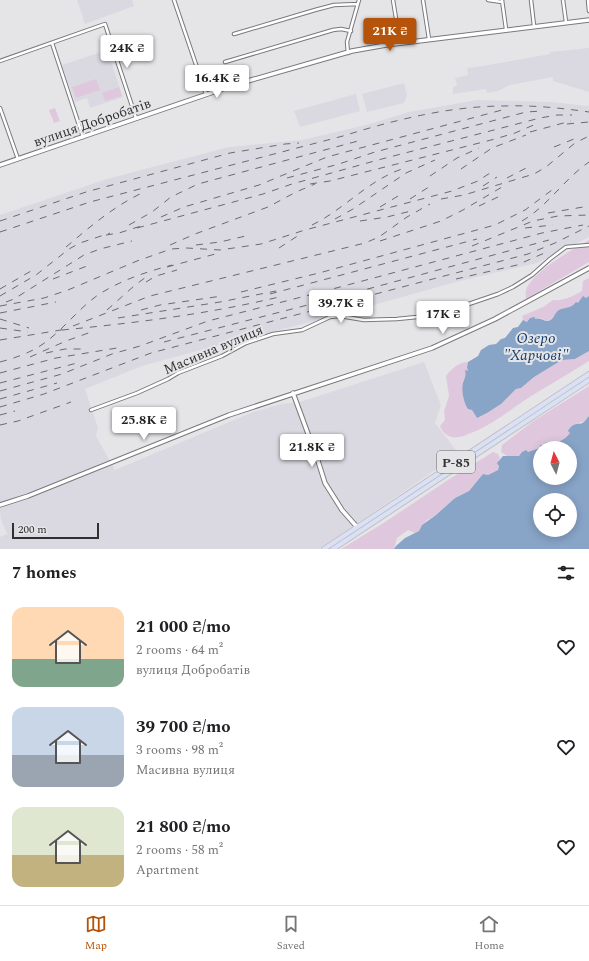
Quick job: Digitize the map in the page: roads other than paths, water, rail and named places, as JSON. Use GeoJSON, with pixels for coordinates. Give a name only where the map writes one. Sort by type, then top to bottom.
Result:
{"type":"FeatureCollection","features":[{"type":"Feature","properties":{"kind":"main road","name":"Р-85"},"geometry":{"type":"LineString","coordinates":[[324,549],[589,374]]}},
{"type":"Feature","properties":{"kind":"main road","name":"Р-85"},"geometry":{"type":"LineString","coordinates":[[332,549],[589,380]]}},
{"type":"Feature","properties":{"kind":"street"},"geometry":{"type":"LineString","coordinates":[[174,0],[206,94]]}},
{"type":"Feature","properties":{"kind":"street"},"geometry":{"type":"LineString","coordinates":[[348,52],[347,42],[359,0]]}},
{"type":"Feature","properties":{"kind":"street"},"geometry":{"type":"LineString","coordinates":[[393,0],[400,43]]}},
{"type":"Feature","properties":{"kind":"street"},"geometry":{"type":"LineString","coordinates":[[423,0],[429,39]]}},
{"type":"Feature","properties":{"kind":"street"},"geometry":{"type":"LineString","coordinates":[[488,0],[502,1],[506,29]]}},
{"type":"Feature","properties":{"kind":"street"},"geometry":{"type":"LineString","coordinates":[[531,0],[534,26]]}},
{"type":"Feature","properties":{"kind":"street"},"geometry":{"type":"LineString","coordinates":[[563,0],[566,22]]}},
{"type":"Feature","properties":{"kind":"street"},"geometry":{"type":"LineString","coordinates":[[588,0],[589,11]]}},
{"type":"Feature","properties":{"kind":"street"},"geometry":{"type":"LineString","coordinates":[[234,34],[334,5],[358,4]]}},
{"type":"Feature","properties":{"kind":"street","name":"вулиця Добробатів"},"geometry":{"type":"LineString","coordinates":[[0,165],[261,76],[348,52],[429,39],[589,20]]}},
{"type":"Feature","properties":{"kind":"street"},"geometry":{"type":"LineString","coordinates":[[0,61],[105,24],[136,118]]}},
{"type":"Feature","properties":{"kind":"street"},"geometry":{"type":"LineString","coordinates":[[225,62],[333,30],[341,29],[351,31]]}},
{"type":"Feature","properties":{"kind":"street"},"geometry":{"type":"LineString","coordinates":[[52,43],[83,137]]}},
{"type":"Feature","properties":{"kind":"street"},"geometry":{"type":"LineString","coordinates":[[0,108],[18,159]]}},
{"type":"Feature","properties":{"kind":"street","name":"Масивна вулиця"},"geometry":{"type":"LineString","coordinates":[[91,410],[138,393],[178,373],[222,356],[246,343],[273,334],[302,330],[330,317],[340,316],[364,320],[397,320],[417,317],[445,308],[460,307],[498,294],[513,287],[532,275],[566,247],[589,245]]}},
{"type":"Feature","properties":{"kind":"street"},"geometry":{"type":"LineString","coordinates":[[0,505],[28,496],[229,415],[293,393],[401,360],[438,346],[495,319],[589,268]]}},
{"type":"Feature","properties":{"kind":"street"},"geometry":{"type":"LineString","coordinates":[[293,393],[325,483],[342,510],[357,527]]}},
{"type":"Feature","properties":{"kind":"water","name":"Озеро \"Харчові\""},"geometry":{"type":"Polygon","coordinates":[[[583,296],[586,298],[589,296],[589,351],[575,359],[562,360],[534,377],[521,388],[516,389],[501,404],[477,418],[472,410],[468,409],[464,400],[462,386],[465,378],[465,370],[468,371],[468,362],[478,356],[481,350],[489,345],[496,344],[501,339],[505,338],[513,328],[518,327],[523,320],[527,322],[530,318],[535,317],[535,319],[539,318],[550,321],[558,311],[570,307],[576,302],[578,303],[583,296]]]}},
{"type":"Feature","properties":{"kind":"water"},"geometry":{"type":"Polygon","coordinates":[[[589,416],[589,549],[394,549],[405,538],[419,531],[422,525],[455,498],[469,491],[483,474],[488,475],[498,470],[499,466],[497,463],[503,456],[519,456],[526,450],[528,452],[533,450],[533,485],[577,485],[577,441],[560,441],[568,436],[570,433],[568,431],[572,426],[584,422],[589,416]]]}},
{"type":"Feature","properties":{"kind":"railway"},"geometry":{"type":"LineString","coordinates":[[0,232],[90,202],[343,136],[402,119],[463,108],[504,106],[547,107],[589,112]]}},
{"type":"Feature","properties":{"kind":"railway"},"geometry":{"type":"LineString","coordinates":[[161,217],[184,207],[259,185],[327,157],[502,110]]}},
{"type":"Feature","properties":{"kind":"railway"},"geometry":{"type":"LineString","coordinates":[[287,178],[339,164],[375,152],[526,112],[542,111]]}},
{"type":"Feature","properties":{"kind":"railway"},"geometry":{"type":"LineString","coordinates":[[137,228],[263,194],[292,184],[378,160],[540,118],[557,115],[572,115]]}},
{"type":"Feature","properties":{"kind":"railway"},"geometry":{"type":"LineString","coordinates":[[530,132],[571,121]]}},
{"type":"Feature","properties":{"kind":"railway"},"geometry":{"type":"LineString","coordinates":[[567,124],[589,122]]}},
{"type":"Feature","properties":{"kind":"railway"},"geometry":{"type":"LineString","coordinates":[[310,184],[330,181],[495,139],[515,133],[536,124]]}},
{"type":"Feature","properties":{"kind":"railway"},"geometry":{"type":"LineString","coordinates":[[461,169],[492,148],[526,135]]}},
{"type":"Feature","properties":{"kind":"railway"},"geometry":{"type":"LineString","coordinates":[[441,199],[464,195],[534,174],[546,167],[575,143],[589,136]]}},
{"type":"Feature","properties":{"kind":"railway"},"geometry":{"type":"LineString","coordinates":[[554,147],[579,137]]}},
{"type":"Feature","properties":{"kind":"railway"},"geometry":{"type":"LineString","coordinates":[[129,225],[152,212],[171,197],[198,184],[358,141]]}},
{"type":"Feature","properties":{"kind":"railway"},"geometry":{"type":"LineString","coordinates":[[0,221],[86,192],[230,153],[299,143]]}},
{"type":"Feature","properties":{"kind":"railway"},"geometry":{"type":"LineString","coordinates":[[430,176],[457,158],[479,148]]}},
{"type":"Feature","properties":{"kind":"railway"},"geometry":{"type":"LineString","coordinates":[[335,219],[353,209],[406,173],[435,160]]}},
{"type":"Feature","properties":{"kind":"railway"},"geometry":{"type":"LineString","coordinates":[[522,221],[540,208],[572,176],[589,162]]}},
{"type":"Feature","properties":{"kind":"railway"},"geometry":{"type":"LineString","coordinates":[[507,178],[530,166]]}},
{"type":"Feature","properties":{"kind":"railway"},"geometry":{"type":"LineString","coordinates":[[312,225],[335,211],[380,179],[405,168]]}},
{"type":"Feature","properties":{"kind":"railway"},"geometry":{"type":"LineString","coordinates":[[0,306],[44,298],[171,249],[187,248],[220,250],[261,244],[305,230],[452,191],[478,181],[493,171]]}},
{"type":"Feature","properties":{"kind":"railway"},"geometry":{"type":"LineString","coordinates":[[483,186],[497,177]]}},
{"type":"Feature","properties":{"kind":"railway"},"geometry":{"type":"LineString","coordinates":[[170,245],[195,234],[268,207],[315,184]]}},
{"type":"Feature","properties":{"kind":"railway"},"geometry":{"type":"LineString","coordinates":[[410,199],[432,185]]}},
{"type":"Feature","properties":{"kind":"railway"},"geometry":{"type":"LineString","coordinates":[[380,241],[441,221],[502,187]]}},
{"type":"Feature","properties":{"kind":"railway"},"geometry":{"type":"LineString","coordinates":[[241,292],[319,273],[495,225],[525,210],[552,190]]}},
{"type":"Feature","properties":{"kind":"railway"},"geometry":{"type":"LineString","coordinates":[[66,247],[113,210],[144,192]]}},
{"type":"Feature","properties":{"kind":"railway"},"geometry":{"type":"LineString","coordinates":[[380,207],[398,196]]}},
{"type":"Feature","properties":{"kind":"railway"},"geometry":{"type":"LineString","coordinates":[[479,206],[498,197]]}},
{"type":"Feature","properties":{"kind":"railway"},"geometry":{"type":"LineString","coordinates":[[73,326],[150,296],[365,243],[379,237],[407,217],[430,204]]}},
{"type":"Feature","properties":{"kind":"railway"},"geometry":{"type":"LineString","coordinates":[[548,213],[589,206]]}},
{"type":"Feature","properties":{"kind":"railway"},"geometry":{"type":"LineString","coordinates":[[360,221],[387,217],[411,211]]}},
{"type":"Feature","properties":{"kind":"railway"},"geometry":{"type":"LineString","coordinates":[[472,246],[533,221],[558,216],[589,215]]}},
{"type":"Feature","properties":{"kind":"railway"},"geometry":{"type":"LineString","coordinates":[[525,228],[553,225]]}},
{"type":"Feature","properties":{"kind":"railway"},"geometry":{"type":"LineString","coordinates":[[0,391],[62,374],[112,354],[140,346],[208,321],[542,233],[583,225]]}},
{"type":"Feature","properties":{"kind":"railway"},"geometry":{"type":"LineString","coordinates":[[106,235],[119,233],[141,226]]}},
{"type":"Feature","properties":{"kind":"railway"},"geometry":{"type":"LineString","coordinates":[[0,407],[44,394],[151,353],[528,254],[555,243],[589,226]]}},
{"type":"Feature","properties":{"kind":"railway"},"geometry":{"type":"LineString","coordinates":[[0,296],[36,275],[69,249],[80,243],[110,233]]}},
{"type":"Feature","properties":{"kind":"railway"},"geometry":{"type":"LineString","coordinates":[[196,245],[220,242],[250,235]]}},
{"type":"Feature","properties":{"kind":"railway"},"geometry":{"type":"LineString","coordinates":[[279,248],[299,235]]}},
{"type":"Feature","properties":{"kind":"railway"},"geometry":{"type":"LineString","coordinates":[[270,294],[477,239]]}},
{"type":"Feature","properties":{"kind":"railway"},"geometry":{"type":"LineString","coordinates":[[164,342],[549,240]]}},
{"type":"Feature","properties":{"kind":"railway"},"geometry":{"type":"LineString","coordinates":[[6,302],[14,299],[84,255],[100,249],[132,241]]}},
{"type":"Feature","properties":{"kind":"railway"},"geometry":{"type":"LineString","coordinates":[[456,279],[517,265],[549,251]]}},
{"type":"Feature","properties":{"kind":"railway"},"geometry":{"type":"LineString","coordinates":[[167,267],[219,253]]}},
{"type":"Feature","properties":{"kind":"railway"},"geometry":{"type":"LineString","coordinates":[[0,362],[22,355],[43,344],[98,295],[134,277],[172,265]]}},
{"type":"Feature","properties":{"kind":"railway"},"geometry":{"type":"LineString","coordinates":[[53,279],[87,266]]}},
{"type":"Feature","properties":{"kind":"railway"},"geometry":{"type":"LineString","coordinates":[[146,282],[156,276],[177,270]]}},
{"type":"Feature","properties":{"kind":"railway"},"geometry":{"type":"LineString","coordinates":[[0,289],[31,271]]}},
{"type":"Feature","properties":{"kind":"railway"},"geometry":{"type":"LineString","coordinates":[[107,310],[150,274]]}},
{"type":"Feature","properties":{"kind":"railway"},"geometry":{"type":"LineString","coordinates":[[118,318],[220,302],[276,291]]}},
{"type":"Feature","properties":{"kind":"railway"},"geometry":{"type":"LineString","coordinates":[[141,310],[160,305],[222,296]]}},
{"type":"Feature","properties":{"kind":"railway"},"geometry":{"type":"LineString","coordinates":[[62,330],[171,317],[279,297]]}},
{"type":"Feature","properties":{"kind":"railway"},"geometry":{"type":"LineString","coordinates":[[0,313],[56,302]]}},
{"type":"Feature","properties":{"kind":"railway"},"geometry":{"type":"LineString","coordinates":[[0,319],[29,328]]}},
{"type":"Feature","properties":{"kind":"railway"},"geometry":{"type":"LineString","coordinates":[[0,328],[28,332]]}},
{"type":"Feature","properties":{"kind":"railway"},"geometry":{"type":"LineString","coordinates":[[0,340],[67,329]]}},
{"type":"Feature","properties":{"kind":"railway"},"geometry":{"type":"LineString","coordinates":[[30,357],[66,341],[94,331]]}},
{"type":"Feature","properties":{"kind":"railway"},"geometry":{"type":"LineString","coordinates":[[0,373],[56,358],[117,348]]}},
{"type":"Feature","properties":{"kind":"railway"},"geometry":{"type":"LineString","coordinates":[[46,353],[65,349],[86,349]]}},
{"type":"Feature","properties":{"kind":"railway"},"geometry":{"type":"LineString","coordinates":[[0,383],[81,362]]}},
{"type":"Feature","properties":{"kind":"railway"},"geometry":{"type":"LineString","coordinates":[[0,399],[57,383]]}},
{"type":"Feature","properties":{"kind":"railway"},"geometry":{"type":"LineString","coordinates":[[0,425],[18,421],[71,402]]}},
{"type":"Feature","properties":{"kind":"railway"},"geometry":{"type":"LineString","coordinates":[[0,415],[15,411]]}}]}
